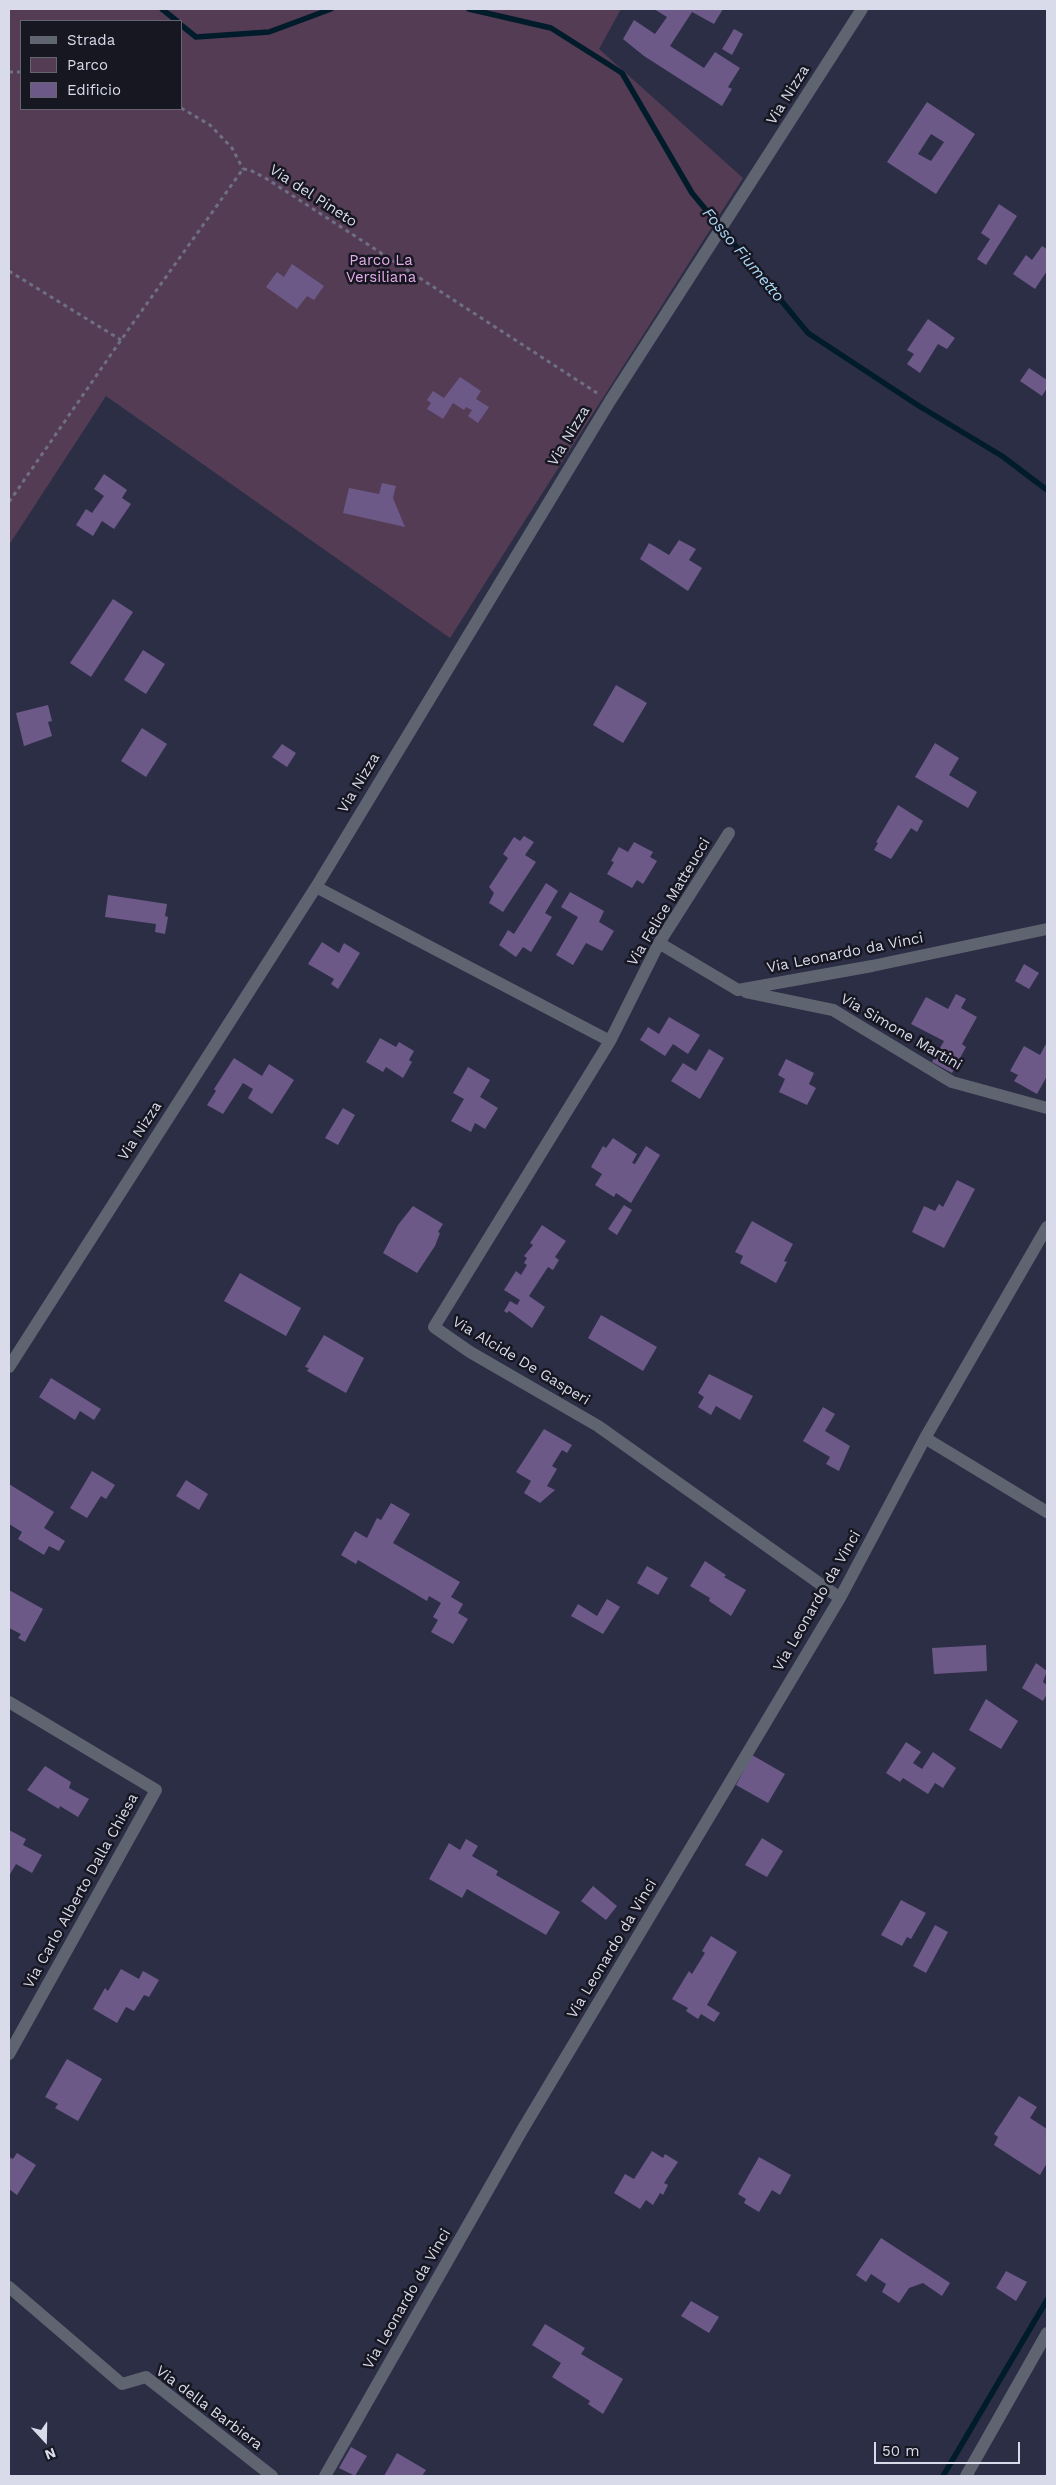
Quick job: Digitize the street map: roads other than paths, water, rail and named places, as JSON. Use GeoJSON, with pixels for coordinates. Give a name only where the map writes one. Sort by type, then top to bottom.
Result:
{"type":"FeatureCollection","features":[{"type":"Feature","properties":{"kind":"street","name":"Via Nizza"},"geometry":{"type":"LineString","coordinates":[[9,1367],[316,888],[610,400],[718,236],[862,9]]}},
{"type":"Feature","properties":{"kind":"street","name":"Via Felice Matteucci"},"geometry":{"type":"LineString","coordinates":[[610,1041],[660,944],[729,833]]}},
{"type":"Feature","properties":{"kind":"street"},"geometry":{"type":"LineString","coordinates":[[316,888],[610,1041]]}},
{"type":"Feature","properties":{"kind":"street","name":"Via Leonardo da Vinci"},"geometry":{"type":"LineString","coordinates":[[738,990],[872,966],[1047,929]]}},
{"type":"Feature","properties":{"kind":"street"},"geometry":{"type":"LineString","coordinates":[[660,944],[738,990]]}},
{"type":"Feature","properties":{"kind":"street","name":"Via Simone Martini"},"geometry":{"type":"LineString","coordinates":[[738,990],[833,1010],[952,1082],[1047,1108]]}},
{"type":"Feature","properties":{"kind":"street","name":"Via Alcide De Gasperi"},"geometry":{"type":"LineString","coordinates":[[610,1041],[434,1327],[470,1352],[598,1426],[840,1598]]}},
{"type":"Feature","properties":{"kind":"street","name":"Via Leonardo da Vinci"},"geometry":{"type":"LineString","coordinates":[[325,2476],[521,2132],[840,1598],[924,1438],[1047,1227]]}},
{"type":"Feature","properties":{"kind":"street"},"geometry":{"type":"LineString","coordinates":[[924,1438],[1047,1512]]}},
{"type":"Feature","properties":{"kind":"street","name":"Via Carlo Alberto Dalla Chiesa"},"geometry":{"type":"LineString","coordinates":[[9,1702],[156,1790],[9,2054]]}},
{"type":"Feature","properties":{"kind":"street","name":"Via della Barbiera"},"geometry":{"type":"LineString","coordinates":[[9,2287],[122,2384],[146,2377],[272,2476]]}},
{"type":"Feature","properties":{"kind":"street"},"geometry":{"type":"LineString","coordinates":[[966,2476],[1047,2333]]}},
{"type":"Feature","properties":{"kind":"waterway","name":"Fosso Fiumetto"},"geometry":{"type":"LineString","coordinates":[[162,9],[176,20]]}},
{"type":"Feature","properties":{"kind":"waterway","name":"Fosso Fiumetto"},"geometry":{"type":"LineString","coordinates":[[182,26],[196,37],[269,32],[331,9]]}},
{"type":"Feature","properties":{"kind":"waterway","name":"Fosso Fiumetto"},"geometry":{"type":"LineString","coordinates":[[469,9],[551,28],[622,73],[692,193],[808,333],[919,406],[1002,456],[1047,490]]}},
{"type":"Feature","properties":{"kind":"waterway"},"geometry":{"type":"LineString","coordinates":[[943,2476],[1047,2300]]}},
{"type":"Feature","properties":{"kind":"park label","name":"Parco La Versiliana"},"geometry":{"type":"Point","coordinates":[381,270]}}]}
